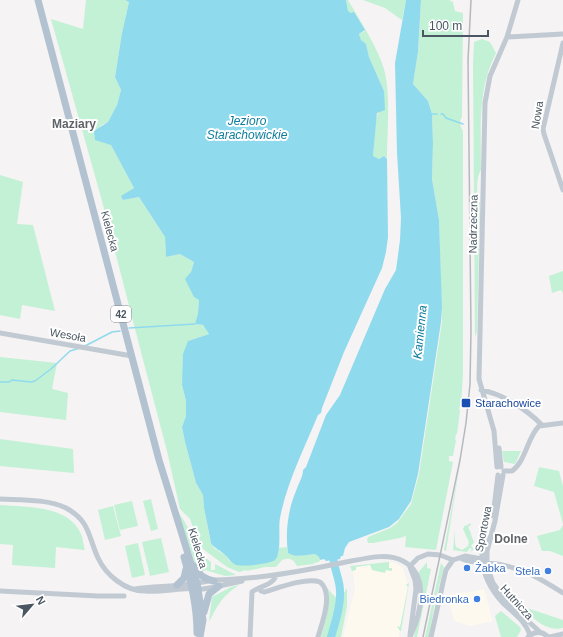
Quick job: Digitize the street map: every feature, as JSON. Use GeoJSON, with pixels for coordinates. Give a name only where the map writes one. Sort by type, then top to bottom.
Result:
{"type":"FeatureCollection","features":[{"type":"Feature","properties":{"kind":"main road","name":"Kielecka"},"geometry":{"type":"LineString","coordinates":[[38,0],[50,50],[162,467],[186,564],[195,586]]}},
{"type":"Feature","properties":{"kind":"main road","name":"Kielecka"},"geometry":{"type":"LineString","coordinates":[[162,467],[188,552],[195,586]]}},
{"type":"Feature","properties":{"kind":"main road"},"geometry":{"type":"LineString","coordinates":[[188,552],[199,574],[216,583],[208,597],[203,620]]}},
{"type":"Feature","properties":{"kind":"main road"},"geometry":{"type":"LineString","coordinates":[[178,585],[184,577],[186,564]]}},
{"type":"Feature","properties":{"kind":"main road","name":"42"},"geometry":{"type":"LineString","coordinates":[[195,586],[203,620],[200,637]]}},
{"type":"Feature","properties":{"kind":"main road","name":"42"},"geometry":{"type":"LineString","coordinates":[[195,586],[197,637]]}},
{"type":"Feature","properties":{"kind":"street","name":"Nadrzeczna"},"geometry":{"type":"LineString","coordinates":[[502,474],[495,472],[499,467],[496,428],[481,390],[479,379],[486,103],[490,76],[507,37],[518,0]]}},
{"type":"Feature","properties":{"kind":"street"},"geometry":{"type":"LineString","coordinates":[[507,37],[563,34]]}},
{"type":"Feature","properties":{"kind":"street","name":"Nowa"},"geometry":{"type":"LineString","coordinates":[[563,43],[543,129],[563,190]]}},
{"type":"Feature","properties":{"kind":"street","name":"Wesoła"},"geometry":{"type":"LineString","coordinates":[[0,333],[132,356]]}},
{"type":"Feature","properties":{"kind":"street"},"geometry":{"type":"LineString","coordinates":[[481,390],[488,391],[525,410],[542,425]]}},
{"type":"Feature","properties":{"kind":"street"},"geometry":{"type":"LineString","coordinates":[[502,474],[516,468],[536,430],[542,425],[563,423]]}},
{"type":"Feature","properties":{"kind":"street"},"geometry":{"type":"LineString","coordinates":[[484,562],[483,549],[492,524],[503,468],[499,467]]}},
{"type":"Feature","properties":{"kind":"street","name":"Sportowa"},"geometry":{"type":"LineString","coordinates":[[484,562],[499,500],[502,474]]}},
{"type":"Feature","properties":{"kind":"street"},"geometry":{"type":"LineString","coordinates":[[0,499],[49,503],[68,510],[80,519],[87,528],[97,556],[105,569],[119,582],[143,592],[276,575],[372,557],[390,557],[402,560],[410,566],[416,589],[410,622],[410,637]]}},
{"type":"Feature","properties":{"kind":"street"},"geometry":{"type":"LineString","coordinates":[[410,566],[418,558],[426,555],[440,555],[453,560],[465,556],[484,562],[525,570],[563,593]]}},
{"type":"Feature","properties":{"kind":"street"},"geometry":{"type":"LineString","coordinates":[[431,637],[446,570],[453,560]]}},
{"type":"Feature","properties":{"kind":"street","name":"Hutnicza"},"geometry":{"type":"LineString","coordinates":[[484,562],[490,586],[526,625],[529,637]]}},
{"type":"Feature","properties":{"kind":"street"},"geometry":{"type":"LineString","coordinates":[[250,637],[252,592],[272,581],[276,575]]}},
{"type":"Feature","properties":{"kind":"street"},"geometry":{"type":"LineString","coordinates":[[260,588],[260,591],[264,592],[308,581],[321,582],[325,587],[326,607],[318,637]]}},
{"type":"Feature","properties":{"kind":"street"},"geometry":{"type":"LineString","coordinates":[[135,589],[178,585],[195,586]]}},
{"type":"Feature","properties":{"kind":"street"},"geometry":{"type":"LineString","coordinates":[[0,591],[124,596]]}},
{"type":"Feature","properties":{"kind":"street","name":"Hutnicza"},"geometry":{"type":"LineString","coordinates":[[505,602],[540,632],[548,636]]}},
{"type":"Feature","properties":{"kind":"street"},"geometry":{"type":"LineString","coordinates":[[529,637],[535,632],[540,632]]}},
{"type":"Feature","properties":{"kind":"street"},"geometry":{"type":"LineString","coordinates":[[548,636],[550,637],[563,634]]}},
{"type":"Feature","properties":{"kind":"shaded area"},"geometry":{"type":"Polygon","coordinates":[[[389,562],[395,563],[403,568],[408,586],[399,637],[343,637],[355,588],[353,570],[356,570],[356,567],[370,565],[391,571],[389,568],[389,562]]]}},
{"type":"Feature","properties":{"kind":"shaded area"},"geometry":{"type":"Polygon","coordinates":[[[484,589],[493,621],[470,626],[454,621],[448,595],[484,589]]]}},
{"type":"Feature","properties":{"kind":"green space"},"geometry":{"type":"Polygon","coordinates":[[[86,0],[125,0],[129,2],[115,77],[121,90],[117,105],[108,122],[100,126],[134,188],[122,196],[123,200],[139,197],[165,237],[166,257],[180,254],[194,262],[191,272],[199,300],[195,324],[203,325],[209,334],[188,341],[182,385],[186,401],[186,416],[182,427],[196,483],[203,495],[210,539],[214,548],[225,555],[230,561],[278,555],[279,548],[287,547],[288,553],[298,556],[315,554],[319,557],[319,562],[297,566],[293,560],[287,559],[282,560],[276,567],[265,567],[239,572],[227,567],[203,549],[198,541],[190,519],[180,509],[167,451],[102,201],[51,19],[83,29],[86,0]]]}},
{"type":"Feature","properties":{"kind":"green space"},"geometry":{"type":"Polygon","coordinates":[[[346,0],[348,0],[368,34],[384,69],[388,102],[387,159],[384,156],[379,159],[373,156],[376,121],[384,91],[369,57],[366,44],[361,41],[359,34],[365,31],[348,11],[346,0]]]}},
{"type":"Feature","properties":{"kind":"green space"},"geometry":{"type":"Polygon","coordinates":[[[363,0],[406,0],[402,20],[385,8],[363,0]]]}},
{"type":"Feature","properties":{"kind":"green space"},"geometry":{"type":"Polygon","coordinates":[[[421,0],[449,0],[453,2],[455,11],[463,13],[462,117],[460,122],[463,131],[463,374],[461,405],[459,410],[456,440],[453,456],[449,456],[449,461],[453,462],[436,550],[405,547],[406,536],[373,543],[368,543],[367,540],[368,537],[390,528],[397,523],[411,504],[419,474],[442,322],[439,220],[432,179],[432,114],[428,101],[413,84],[418,52],[421,0]]]}},
{"type":"Feature","properties":{"kind":"green space"},"geometry":{"type":"Polygon","coordinates":[[[482,39],[490,42],[496,53],[486,81],[481,110],[481,170],[478,177],[477,186],[480,203],[477,332],[475,337],[473,64],[474,42],[482,39]]]}},
{"type":"Feature","properties":{"kind":"green space"},"geometry":{"type":"Polygon","coordinates":[[[0,175],[23,182],[17,224],[33,225],[55,311],[22,305],[20,319],[0,315],[0,175]]]}},
{"type":"Feature","properties":{"kind":"green space"},"geometry":{"type":"Polygon","coordinates":[[[563,271],[563,293],[561,290],[552,293],[549,276],[563,271]]]}},
{"type":"Feature","properties":{"kind":"green space"},"geometry":{"type":"Polygon","coordinates":[[[0,357],[57,363],[52,389],[68,393],[66,420],[0,412],[0,357]]]}},
{"type":"Feature","properties":{"kind":"green space"},"geometry":{"type":"Polygon","coordinates":[[[0,439],[73,449],[74,473],[0,466],[0,439]]]}},
{"type":"Feature","properties":{"kind":"green space"},"geometry":{"type":"Polygon","coordinates":[[[502,451],[521,451],[515,464],[504,462],[502,451]]]}},
{"type":"Feature","properties":{"kind":"green space"},"geometry":{"type":"Polygon","coordinates":[[[460,463],[446,551],[444,550],[460,463]]]}},
{"type":"Feature","properties":{"kind":"green space"},"geometry":{"type":"Polygon","coordinates":[[[539,467],[559,471],[563,486],[563,524],[554,492],[534,486],[539,467]]]}},
{"type":"Feature","properties":{"kind":"green space"},"geometry":{"type":"Polygon","coordinates":[[[151,499],[158,529],[151,531],[143,501],[151,499]]]}},
{"type":"Feature","properties":{"kind":"green space"},"geometry":{"type":"Polygon","coordinates":[[[132,501],[138,526],[120,530],[114,505],[132,501]]]}},
{"type":"Feature","properties":{"kind":"green space"},"geometry":{"type":"Polygon","coordinates":[[[0,505],[44,509],[56,512],[66,517],[74,523],[80,532],[85,550],[56,547],[55,568],[12,565],[13,545],[0,544],[0,505]]]}},
{"type":"Feature","properties":{"kind":"green space"},"geometry":{"type":"Polygon","coordinates":[[[113,506],[121,536],[105,540],[98,510],[113,506]]]}},
{"type":"Feature","properties":{"kind":"green space"},"geometry":{"type":"Polygon","coordinates":[[[176,509],[197,547],[211,562],[211,570],[215,570],[215,564],[236,575],[225,576],[205,570],[201,573],[196,566],[176,509]]]}},
{"type":"Feature","properties":{"kind":"green space"},"geometry":{"type":"Polygon","coordinates":[[[470,523],[471,525],[468,527],[474,542],[471,546],[474,549],[470,552],[472,549],[470,548],[467,552],[453,550],[455,530],[456,547],[462,550],[468,546],[469,542],[463,529],[465,525],[466,526],[470,523]]]}},
{"type":"Feature","properties":{"kind":"green space"},"geometry":{"type":"Polygon","coordinates":[[[563,525],[563,556],[550,551],[542,551],[537,536],[560,530],[563,525]]]}},
{"type":"Feature","properties":{"kind":"green space"},"geometry":{"type":"Polygon","coordinates":[[[161,538],[169,572],[150,576],[142,542],[161,538]]]}},
{"type":"Feature","properties":{"kind":"green space"},"geometry":{"type":"Polygon","coordinates":[[[138,543],[145,575],[132,578],[125,546],[138,543]]]}},
{"type":"Feature","properties":{"kind":"green space"},"geometry":{"type":"Polygon","coordinates":[[[389,562],[389,568],[392,568],[392,571],[386,570],[385,573],[372,570],[370,565],[356,567],[356,570],[352,571],[350,566],[389,562]]]}},
{"type":"Feature","properties":{"kind":"green space"},"geometry":{"type":"Polygon","coordinates":[[[427,562],[427,568],[431,569],[417,637],[414,637],[420,613],[422,596],[421,580],[418,573],[427,562]]]}},
{"type":"Feature","properties":{"kind":"green space"},"geometry":{"type":"Polygon","coordinates":[[[441,563],[444,567],[435,602],[429,637],[425,637],[441,563]]]}},
{"type":"Feature","properties":{"kind":"green space"},"geometry":{"type":"Polygon","coordinates":[[[409,583],[400,631],[397,626],[400,627],[408,587],[406,585],[409,583]]]}},
{"type":"Feature","properties":{"kind":"green space"},"geometry":{"type":"Polygon","coordinates":[[[239,585],[224,597],[209,622],[212,597],[231,587],[239,585]]]}},
{"type":"Feature","properties":{"kind":"green space"},"geometry":{"type":"Polygon","coordinates":[[[347,588],[347,606],[341,637],[321,637],[328,608],[328,589],[339,601],[347,588]]]}},
{"type":"Feature","properties":{"kind":"green space"},"geometry":{"type":"Polygon","coordinates":[[[523,608],[563,620],[563,628],[551,628],[541,624],[523,608]]]}},
{"type":"Feature","properties":{"kind":"green space"},"geometry":{"type":"Polygon","coordinates":[[[501,611],[520,627],[521,630],[517,637],[501,637],[495,616],[501,611]]]}},
{"type":"Feature","properties":{"kind":"water","name":"Jezioro Starachowickie"},"geometry":{"type":"Polygon","coordinates":[[[125,0],[346,0],[348,11],[351,13],[354,12],[365,30],[359,34],[361,40],[366,44],[369,57],[384,91],[385,110],[377,113],[373,156],[379,159],[384,156],[387,159],[388,237],[386,252],[382,268],[344,352],[321,413],[318,415],[291,479],[279,522],[279,546],[277,557],[275,560],[268,563],[236,565],[211,543],[203,495],[196,483],[185,442],[182,427],[186,416],[186,401],[182,385],[183,354],[188,341],[209,334],[203,325],[195,324],[199,300],[194,297],[185,279],[191,272],[194,262],[180,254],[166,257],[165,237],[139,197],[123,200],[121,196],[134,188],[111,145],[95,140],[94,131],[108,122],[117,105],[121,90],[115,77],[129,2],[125,0]]]}},
{"type":"Feature","properties":{"kind":"water"},"geometry":{"type":"Polygon","coordinates":[[[406,0],[421,0],[418,52],[413,84],[428,101],[432,114],[432,179],[439,220],[442,307],[418,474],[411,501],[399,519],[389,527],[349,542],[345,548],[343,556],[341,556],[340,559],[334,560],[333,558],[332,560],[326,561],[324,559],[320,560],[315,554],[298,556],[291,555],[288,553],[288,521],[291,506],[303,470],[306,467],[326,415],[340,395],[385,289],[396,270],[401,218],[397,153],[395,63],[406,0]]]}},
{"type":"Feature","properties":{"kind":"waterway"},"geometry":{"type":"LineString","coordinates":[[432,114],[437,114]]}},
{"type":"Feature","properties":{"kind":"waterway"},"geometry":{"type":"LineString","coordinates":[[441,114],[443,114],[446,118],[463,124]]}},
{"type":"Feature","properties":{"kind":"waterway"},"geometry":{"type":"LineString","coordinates":[[129,328],[195,324]]}},
{"type":"Feature","properties":{"kind":"waterway"},"geometry":{"type":"LineString","coordinates":[[85,346],[112,332],[120,331]]}},
{"type":"Feature","properties":{"kind":"waterway"},"geometry":{"type":"LineString","coordinates":[[0,382],[9,382],[12,380],[35,381],[51,369],[70,351],[80,348]]}},
{"type":"Feature","properties":{"kind":"waterway","name":"Kamienna"},"geometry":{"type":"LineString","coordinates":[[331,637],[340,603],[340,586],[333,557],[333,552],[336,549]]}},
{"type":"Feature","properties":{"kind":"railway"},"geometry":{"type":"LineString","coordinates":[[423,637],[460,460],[470,384],[471,330],[468,60],[471,0]]}},
{"type":"Feature","properties":{"kind":"place","name":"Starachowice"},"geometry":{"type":"Point","coordinates":[466,403]}},
{"type":"Feature","properties":{"kind":"place","name":"Żabka"},"geometry":{"type":"Point","coordinates":[467,568]}},
{"type":"Feature","properties":{"kind":"place","name":"Stela"},"geometry":{"type":"Point","coordinates":[548,571]}},
{"type":"Feature","properties":{"kind":"place","name":"Biedronka"},"geometry":{"type":"Point","coordinates":[477,599]}},
{"type":"Feature","properties":{"kind":"district","name":"Maziary"},"geometry":{"type":"Point","coordinates":[74,124]}},
{"type":"Feature","properties":{"kind":"district","name":"Dolne"},"geometry":{"type":"Point","coordinates":[511,539]}}]}
